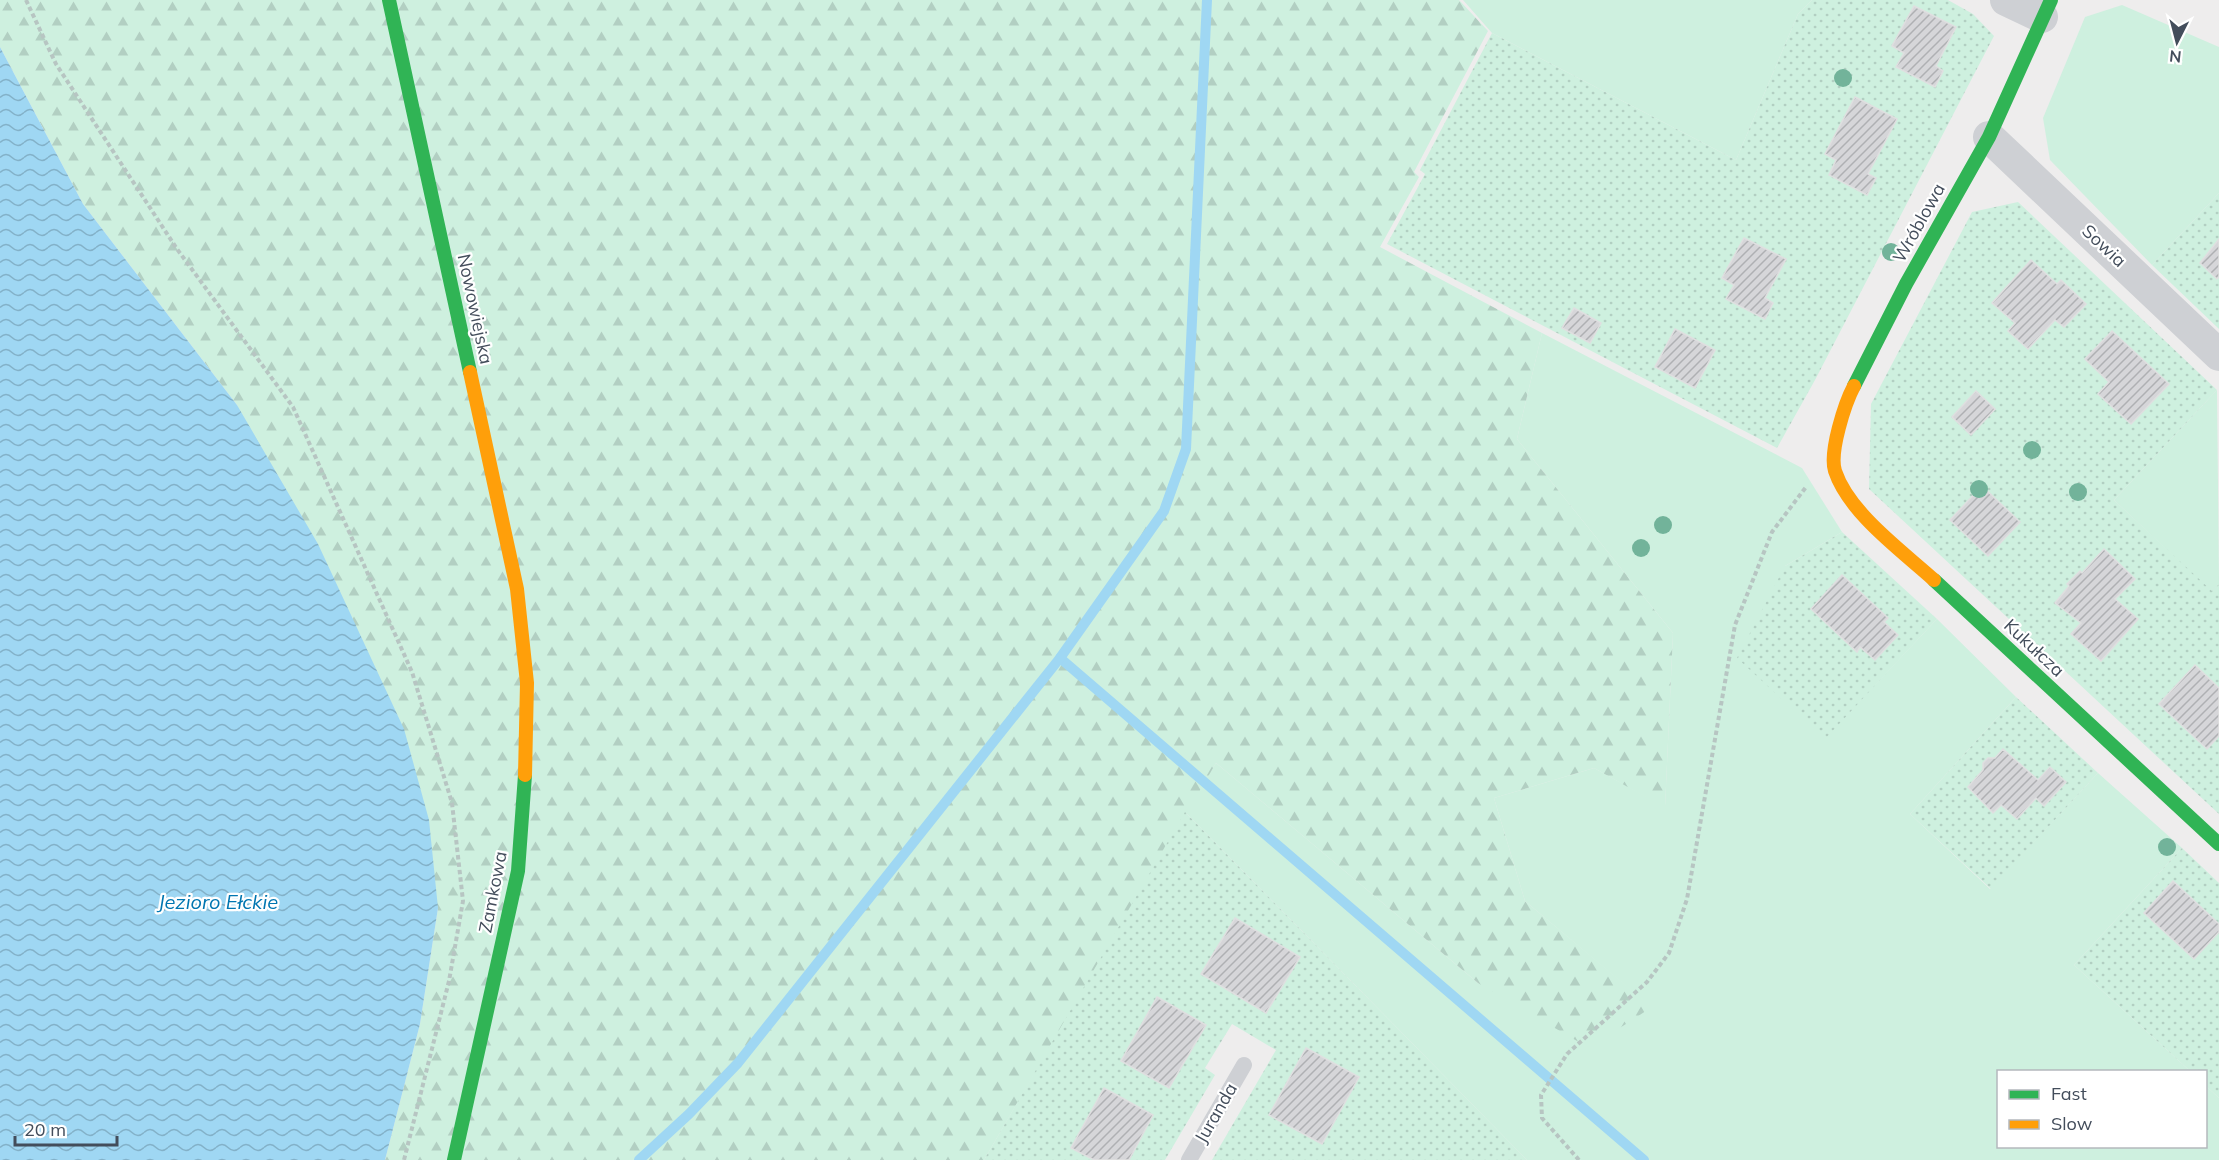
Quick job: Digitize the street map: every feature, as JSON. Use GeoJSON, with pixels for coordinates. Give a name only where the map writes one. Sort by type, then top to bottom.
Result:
{"type":"FeatureCollection","features":[{"type":"Feature","properties":{"kind":"street","name":"Nowowiejska"},"geometry":{"type":"LineString","coordinates":[[389,0],[503,523],[522,627]]}},
{"type":"Feature","properties":{"kind":"street"},"geometry":{"type":"LineString","coordinates":[[2006,0],[2047,8]]}},
{"type":"Feature","properties":{"kind":"street","name":"Wróblowa"},"geometry":{"type":"LineString","coordinates":[[1834,469],[1837,436],[1849,395],[1906,284],[1989,137],[2047,8]]}},
{"type":"Feature","properties":{"kind":"street","name":"Sowia"},"geometry":{"type":"LineString","coordinates":[[1989,137],[2219,355]]}},
{"type":"Feature","properties":{"kind":"street","name":"Kukułcza"},"geometry":{"type":"LineString","coordinates":[[1834,469],[1848,496],[1869,519],[2219,844]]}},
{"type":"Feature","properties":{"kind":"street","name":"Zamkowa"},"geometry":{"type":"LineString","coordinates":[[454,1160],[518,871],[525,804],[528,738],[527,683],[522,627]]}},
{"type":"Feature","properties":{"kind":"lane","name":"Juranda"},"geometry":{"type":"LineString","coordinates":[[1189,1160],[1244,1065]]}},
{"type":"Feature","properties":{"kind":"path"},"geometry":{"type":"LineString","coordinates":[[26,0],[57,64],[177,249],[293,407],[412,672],[452,802],[463,902],[449,981],[404,1160]]}},
{"type":"Feature","properties":{"kind":"path"},"geometry":{"type":"LineString","coordinates":[[1579,1160],[1542,1118],[1541,1095],[1567,1054],[1647,982],[1669,953],[1687,899],[1736,625],[1772,532],[1811,480],[1834,469]]}},
{"type":"Feature","properties":{"kind":"green space"},"geometry":{"type":"Polygon","coordinates":[[[0,0],[1459,0],[1488,31],[1414,172],[1419,177],[1380,247],[1542,333],[1517,439],[1673,633],[1665,808],[1594,768],[1494,798],[1525,901],[1652,1007],[1589,1048],[1478,983],[1216,763],[984,1160],[385,1160],[420,1024],[438,908],[237,405],[83,204],[0,47],[0,0]]]}},
{"type":"Feature","properties":{"kind":"green space"},"geometry":{"type":"Polygon","coordinates":[[[1463,0],[1812,0],[1798,14],[1736,160],[1492,33],[1463,0]]]}},
{"type":"Feature","properties":{"kind":"green space"},"geometry":{"type":"Polygon","coordinates":[[[1812,0],[1948,0],[1973,14],[1994,36],[1815,380],[1777,448],[1387,244],[1425,174],[1420,170],[1492,33],[1736,160],[1798,14],[1812,0]]]}},
{"type":"Feature","properties":{"kind":"green space"},"geometry":{"type":"Polygon","coordinates":[[[2122,5],[2219,47],[2219,193],[2152,265],[2050,160],[2043,118],[2085,17],[2122,5]]]}},
{"type":"Feature","properties":{"kind":"green space"},"geometry":{"type":"Polygon","coordinates":[[[2219,193],[2219,329],[2152,265],[2219,193]]]}},
{"type":"Feature","properties":{"kind":"green space"},"geometry":{"type":"Polygon","coordinates":[[[2018,202],[2217,390],[2114,500],[2212,591],[2219,584],[2219,814],[1869,489],[1871,404],[1972,212],[2018,202]]]}},
{"type":"Feature","properties":{"kind":"green space"},"geometry":{"type":"Polygon","coordinates":[[[1542,333],[1802,468],[1842,532],[1785,566],[1825,738],[1937,619],[2016,697],[1910,814],[1990,889],[2098,773],[2182,848],[2074,965],[2189,1070],[1997,1070],[1997,1148],[2207,1148],[2207,1087],[2219,1098],[2219,1160],[1527,1160],[1185,812],[1216,763],[1478,983],[1651,1007],[1525,901],[1494,798],[1594,768],[1665,807],[1673,633],[1517,439],[1542,333]]]}},
{"type":"Feature","properties":{"kind":"green space"},"geometry":{"type":"Polygon","coordinates":[[[2217,390],[2219,584],[2212,592],[2114,500],[2217,390]]]}},
{"type":"Feature","properties":{"kind":"green space"},"geometry":{"type":"Polygon","coordinates":[[[1842,532],[1937,619],[1825,739],[1737,658],[1785,566],[1842,532]]]}},
{"type":"Feature","properties":{"kind":"green space"},"geometry":{"type":"Polygon","coordinates":[[[2016,697],[2098,773],[1991,889],[1910,814],[2016,697]]]}},
{"type":"Feature","properties":{"kind":"green space"},"geometry":{"type":"Polygon","coordinates":[[[1185,812],[1527,1160],[1212,1160],[1276,1050],[1232,1024],[1205,1068],[1215,1075],[1165,1160],[984,1160],[1185,812]]]}},
{"type":"Feature","properties":{"kind":"green space"},"geometry":{"type":"Polygon","coordinates":[[[2182,848],[2219,883],[2219,1098],[2207,1087],[2207,1070],[2189,1070],[2074,965],[2182,848]]]}},
{"type":"Feature","properties":{"kind":"water","name":"Jezioro Ełckie"},"geometry":{"type":"Polygon","coordinates":[[[0,47],[83,204],[237,405],[318,544],[404,729],[429,820],[438,908],[420,1024],[385,1160],[0,1160],[0,47]]]}},
{"type":"Feature","properties":{"kind":"building"},"geometry":{"type":"Polygon","coordinates":[[[1914,6],[1956,27],[1936,66],[1943,71],[1935,87],[1896,67],[1904,53],[1892,46],[1914,6]]]}},
{"type":"Feature","properties":{"kind":"building"},"geometry":{"type":"Polygon","coordinates":[[[1855,97],[1897,119],[1868,174],[1876,178],[1867,195],[1829,175],[1836,160],[1825,154],[1855,97]]]}},
{"type":"Feature","properties":{"kind":"building"},"geometry":{"type":"Polygon","coordinates":[[[1744,238],[1786,259],[1765,298],[1773,303],[1765,319],[1726,299],[1734,285],[1722,278],[1744,238]]]}},
{"type":"Feature","properties":{"kind":"building"},"geometry":{"type":"Polygon","coordinates":[[[2219,239],[2219,277],[2217,279],[2200,263],[2219,239]]]}},
{"type":"Feature","properties":{"kind":"building"},"geometry":{"type":"Polygon","coordinates":[[[2031,260],[2057,284],[2061,280],[2086,304],[2064,327],[2055,320],[2028,349],[2008,331],[2015,323],[1992,303],[2031,260]]]}},
{"type":"Feature","properties":{"kind":"building"},"geometry":{"type":"Polygon","coordinates":[[[1574,308],[1601,323],[1590,343],[1562,328],[1574,308]]]}},
{"type":"Feature","properties":{"kind":"building"},"geometry":{"type":"Polygon","coordinates":[[[1675,329],[1715,350],[1695,388],[1655,367],[1675,329]]]}},
{"type":"Feature","properties":{"kind":"building"},"geometry":{"type":"Polygon","coordinates":[[[2112,331],[2169,384],[2131,424],[2098,394],[2109,382],[2085,359],[2112,331]]]}},
{"type":"Feature","properties":{"kind":"building"},"geometry":{"type":"Polygon","coordinates":[[[1976,391],[1995,409],[1971,435],[1952,417],[1976,391]]]}},
{"type":"Feature","properties":{"kind":"building"},"geometry":{"type":"Polygon","coordinates":[[[1982,486],[2020,522],[1988,556],[1950,520],[1982,486]]]}},
{"type":"Feature","properties":{"kind":"building"},"geometry":{"type":"Polygon","coordinates":[[[2104,549],[2135,579],[2115,599],[2138,619],[2101,661],[2071,634],[2081,623],[2055,603],[2069,586],[2067,584],[2080,571],[2082,573],[2104,549]]]}},
{"type":"Feature","properties":{"kind":"building"},"geometry":{"type":"Polygon","coordinates":[[[1842,575],[1888,618],[1884,622],[1898,635],[1875,660],[1860,647],[1857,652],[1811,609],[1842,575]]]}},
{"type":"Feature","properties":{"kind":"building"},"geometry":{"type":"Polygon","coordinates":[[[2195,665],[2219,688],[2219,736],[2207,749],[2159,704],[2195,665]]]}},
{"type":"Feature","properties":{"kind":"building"},"geometry":{"type":"Polygon","coordinates":[[[2003,749],[2038,780],[2050,767],[2066,782],[2044,806],[2036,798],[2017,819],[2001,805],[1993,813],[1968,787],[1983,770],[1983,763],[1988,758],[1995,758],[2003,749]]]}},
{"type":"Feature","properties":{"kind":"building"},"geometry":{"type":"Polygon","coordinates":[[[2173,881],[2219,924],[2219,932],[2194,959],[2144,913],[2173,881]]]}},
{"type":"Feature","properties":{"kind":"building"},"geometry":{"type":"Polygon","coordinates":[[[1235,918],[1300,957],[1266,1013],[1201,974],[1235,918]]]}},
{"type":"Feature","properties":{"kind":"building"},"geometry":{"type":"Polygon","coordinates":[[[1157,997],[1206,1025],[1169,1088],[1121,1061],[1157,997]]]}},
{"type":"Feature","properties":{"kind":"building"},"geometry":{"type":"Polygon","coordinates":[[[1306,1048],[1359,1077],[1322,1144],[1269,1115],[1306,1048]]]}},
{"type":"Feature","properties":{"kind":"building"},"geometry":{"type":"Polygon","coordinates":[[[1104,1088],[1153,1115],[1129,1160],[1094,1160],[1071,1148],[1104,1088]]]}},
{"type":"Feature","properties":{"kind":"waterway"},"geometry":{"type":"LineString","coordinates":[[639,1160],[689,1114],[738,1063],[1060,658],[1164,511],[1186,449],[1207,0]]}},
{"type":"Feature","properties":{"kind":"waterway"},"geometry":{"type":"LineString","coordinates":[[1060,658],[1644,1160]]}},
{"type":"Feature","properties":{"kind":"traffic: fast"},"geometry":{"type":"LineString","coordinates":[[389,0],[470,372]]}},
{"type":"Feature","properties":{"kind":"traffic: fast"},"geometry":{"type":"LineString","coordinates":[[1854,386],[1906,284],[1989,137],[2051,0]]}},
{"type":"Feature","properties":{"kind":"traffic: fast"},"geometry":{"type":"LineString","coordinates":[[1934,580],[2219,844]]}},
{"type":"Feature","properties":{"kind":"traffic: fast"},"geometry":{"type":"LineString","coordinates":[[454,1160],[518,871],[525,775]]}},
{"type":"Feature","properties":{"kind":"traffic: slow"},"geometry":{"type":"LineString","coordinates":[[470,372],[517,589],[527,683],[525,775]]}},
{"type":"Feature","properties":{"kind":"traffic: slow"},"geometry":{"type":"LineString","coordinates":[[1854,386],[1842,415],[1836,440],[1835,471],[1842,487],[1864,516],[1934,580]]}}]}
